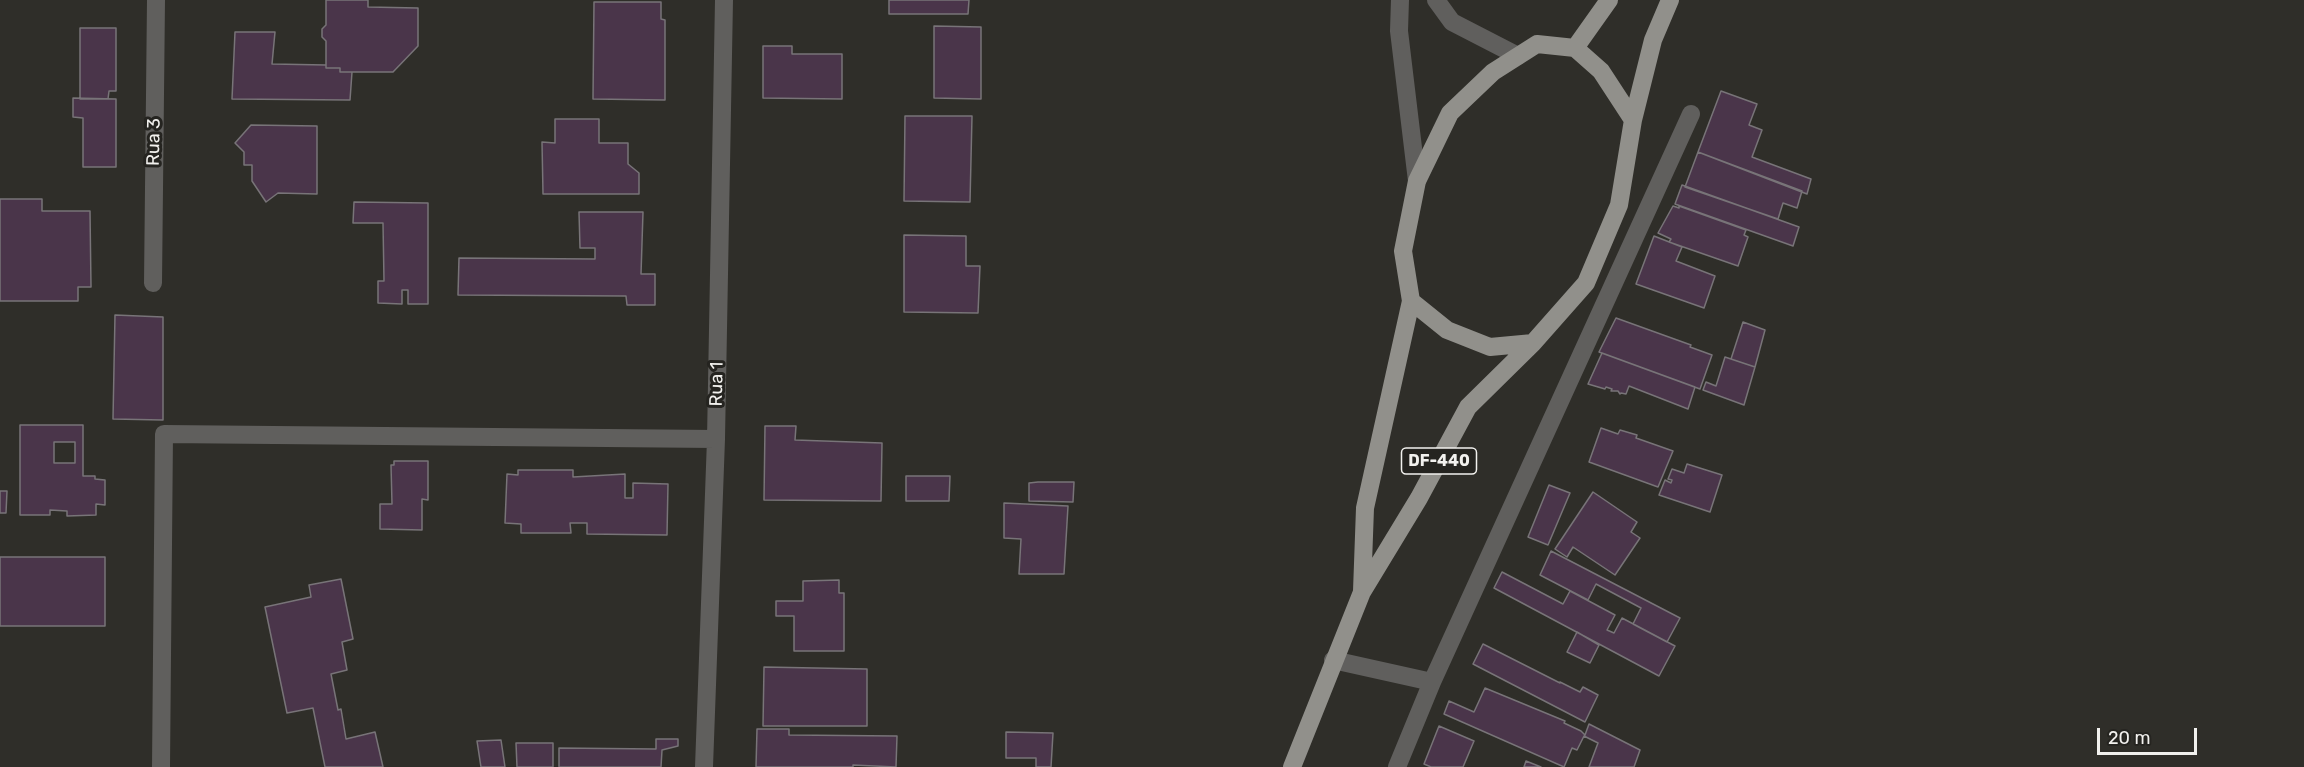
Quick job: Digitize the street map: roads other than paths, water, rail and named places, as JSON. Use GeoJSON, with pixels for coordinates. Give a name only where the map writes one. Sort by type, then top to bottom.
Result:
{"type":"FeatureCollection","features":[{"type":"Feature","properties":{"kind":"main road"},"geometry":{"type":"LineString","coordinates":[[1575,48],[1609,0]]}},
{"type":"Feature","properties":{"kind":"main road"},"geometry":{"type":"LineString","coordinates":[[1633,120],[1600,71],[1575,48],[1537,44],[1493,72],[1449,113],[1417,182],[1402,251],[1411,301],[1447,330],[1490,347],[1533,343],[1586,283],[1619,205],[1633,120],[1653,40],[1670,0]]}},
{"type":"Feature","properties":{"kind":"main road","name":"DF-440"},"geometry":{"type":"LineString","coordinates":[[1362,592],[1365,508],[1411,301]]}},
{"type":"Feature","properties":{"kind":"main road","name":"DF-440"},"geometry":{"type":"LineString","coordinates":[[1292,767],[1362,592],[1419,498],[1468,407],[1533,343]]}},
{"type":"Feature","properties":{"kind":"street","name":"Rua 3"},"geometry":{"type":"LineString","coordinates":[[153,283],[156,0]]}},
{"type":"Feature","properties":{"kind":"street","name":"Rua 1"},"geometry":{"type":"LineString","coordinates":[[704,767],[716,439],[724,0]]}},
{"type":"Feature","properties":{"kind":"street"},"geometry":{"type":"LineString","coordinates":[[1400,0],[1399,31],[1417,182]]}},
{"type":"Feature","properties":{"kind":"street"},"geometry":{"type":"LineString","coordinates":[[1436,0],[1452,22],[1518,56]]}},
{"type":"Feature","properties":{"kind":"street"},"geometry":{"type":"LineString","coordinates":[[1397,767],[1432,682],[1691,114]]}},
{"type":"Feature","properties":{"kind":"street"},"geometry":{"type":"LineString","coordinates":[[161,767],[164,434],[716,439]]}},
{"type":"Feature","properties":{"kind":"street"},"geometry":{"type":"LineString","coordinates":[[1333,660],[1432,682]]}}]}
